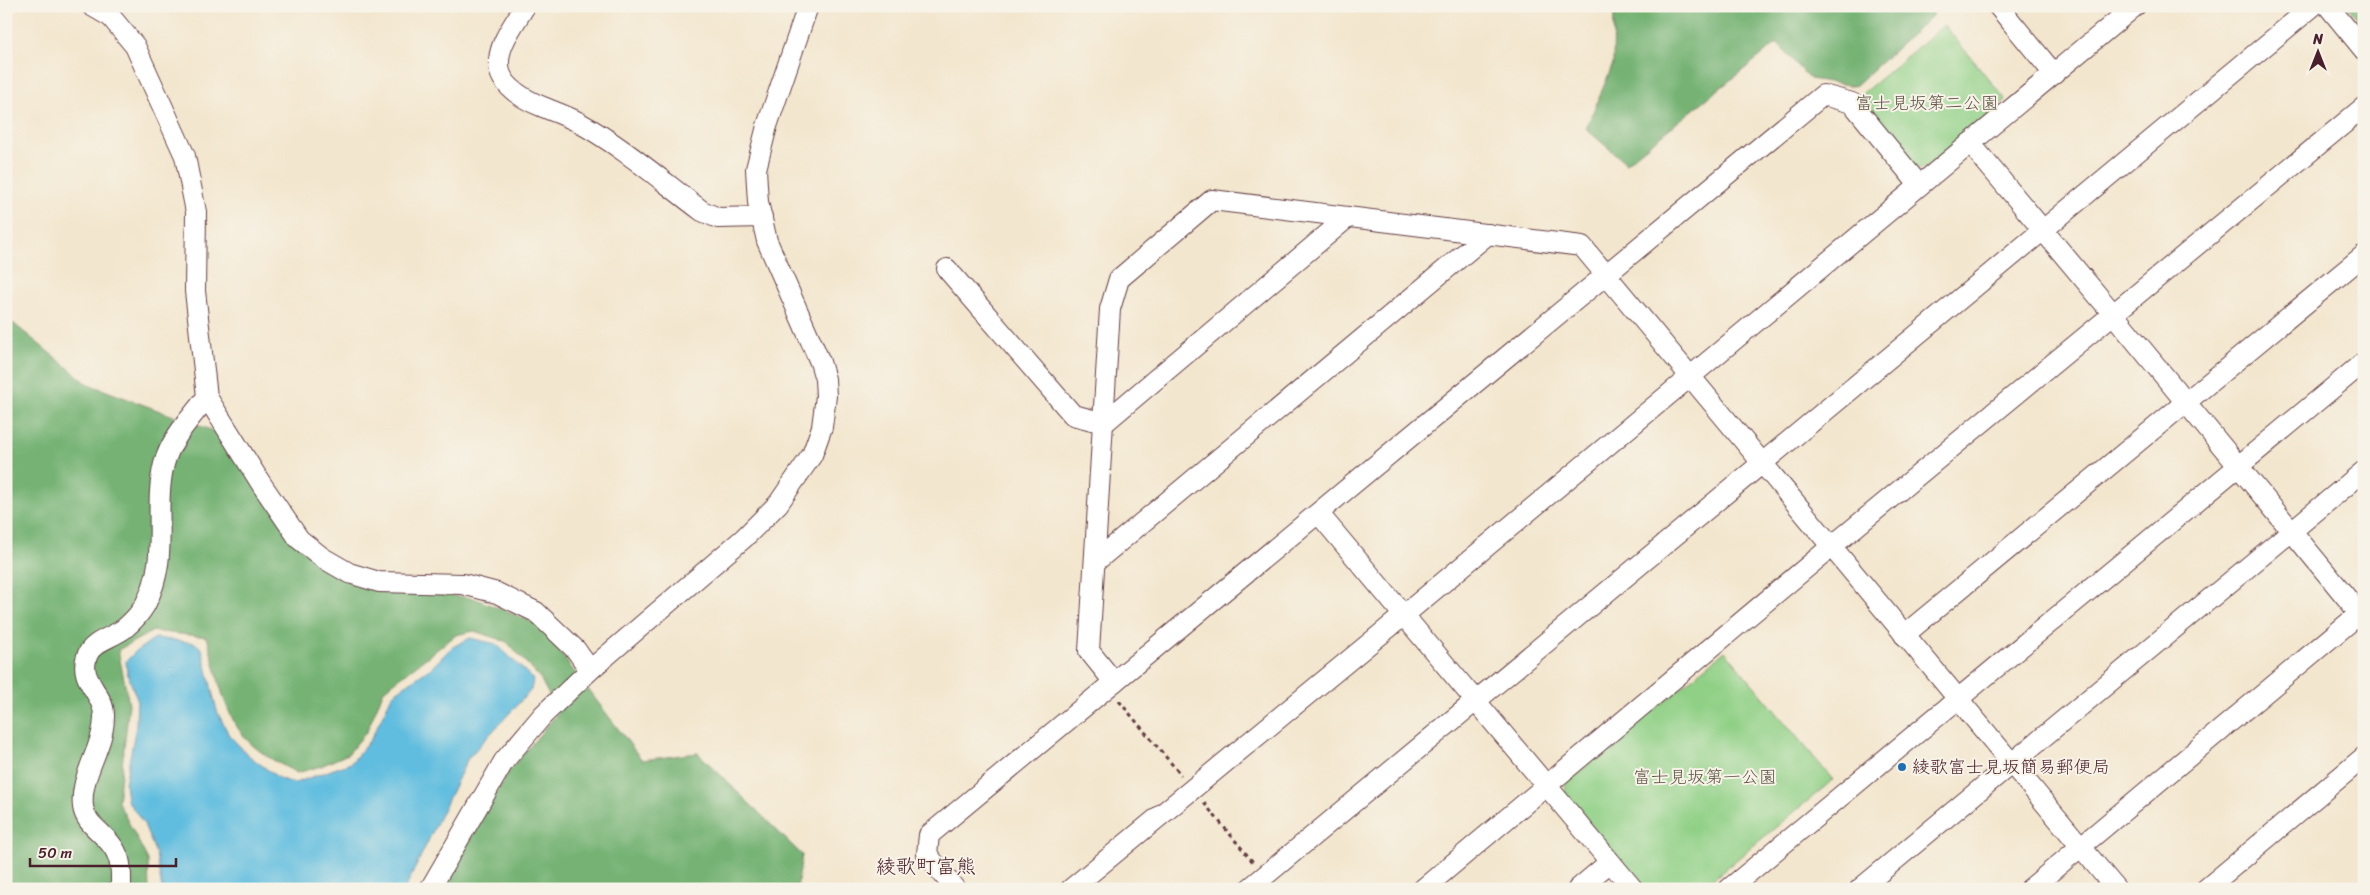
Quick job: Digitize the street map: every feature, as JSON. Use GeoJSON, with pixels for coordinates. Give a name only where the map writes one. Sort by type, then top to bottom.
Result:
{"type":"FeatureCollection","features":[{"type":"Feature","properties":{"kind":"street"},"geometry":{"type":"LineString","coordinates":[[92,6],[111,17],[135,46],[185,156],[196,212],[195,291],[207,397],[262,486],[299,539],[323,558],[349,572],[379,582],[463,584],[497,593],[536,612],[576,650],[590,670]]}},
{"type":"Feature","properties":{"kind":"street"},"geometry":{"type":"LineString","coordinates":[[525,6],[503,42],[499,57],[500,73],[511,88],[529,101],[578,122],[604,138],[702,211],[718,218],[762,217]]}},
{"type":"Feature","properties":{"kind":"street"},"geometry":{"type":"LineString","coordinates":[[430,889],[504,761],[543,715],[590,670],[744,538],[778,504],[812,455],[826,412],[825,379],[820,362],[768,241],[758,202],[756,169],[767,126],[808,6]]}},
{"type":"Feature","properties":{"kind":"street"},"geometry":{"type":"LineString","coordinates":[[1998,6],[2054,74]]}},
{"type":"Feature","properties":{"kind":"street"},"geometry":{"type":"LineString","coordinates":[[1071,889],[1404,615],[2135,6]]}},
{"type":"Feature","properties":{"kind":"street"},"geometry":{"type":"LineString","coordinates":[[1249,889],[2313,6]]}},
{"type":"Feature","properties":{"kind":"street"},"geometry":{"type":"LineString","coordinates":[[2328,6],[2364,50]]}},
{"type":"Feature","properties":{"kind":"street"},"geometry":{"type":"LineString","coordinates":[[955,889],[927,854],[929,835],[1319,514],[1823,94],[1852,103],[1919,186]]}},
{"type":"Feature","properties":{"kind":"street"},"geometry":{"type":"LineString","coordinates":[[1423,889],[1831,547],[2364,107]]}},
{"type":"Feature","properties":{"kind":"street"},"geometry":{"type":"LineString","coordinates":[[1970,143],[2362,614],[2030,889]]}},
{"type":"Feature","properties":{"kind":"street"},"geometry":{"type":"LineString","coordinates":[[1114,682],[1089,651],[1110,309],[1119,279],[1212,200],[1582,246],[2116,889]]}},
{"type":"Feature","properties":{"kind":"street"},"geometry":{"type":"LineString","coordinates":[[1104,423],[1348,217]]}},
{"type":"Feature","properties":{"kind":"street"},"geometry":{"type":"LineString","coordinates":[[1095,562],[1488,234]]}},
{"type":"Feature","properties":{"kind":"street"},"geometry":{"type":"LineString","coordinates":[[1904,635],[2364,254]]}},
{"type":"Feature","properties":{"kind":"street"},"geometry":{"type":"LineString","coordinates":[[947,269],[1072,415],[1104,423]]}},
{"type":"Feature","properties":{"kind":"street"},"geometry":{"type":"LineString","coordinates":[[1729,889],[2364,362]]}},
{"type":"Feature","properties":{"kind":"street"},"geometry":{"type":"LineString","coordinates":[[121,889],[121,868],[116,851],[108,839],[86,820],[83,807],[83,792],[90,762],[102,731],[104,714],[99,699],[85,676],[85,664],[87,655],[94,646],[126,628],[144,607],[153,589],[159,566],[161,491],[164,464],[174,441],[207,397]]}},
{"type":"Feature","properties":{"kind":"street"},"geometry":{"type":"LineString","coordinates":[[1860,889],[2364,471]]}},
{"type":"Feature","properties":{"kind":"street"},"geometry":{"type":"LineString","coordinates":[[1319,514],[1633,889]]}},
{"type":"Feature","properties":{"kind":"street"},"geometry":{"type":"LineString","coordinates":[[2206,889],[2364,757]]}},
{"type":"Feature","properties":{"kind":"street"},"geometry":{"type":"LineString","coordinates":[[1578,889],[1610,862]]}},
{"type":"Feature","properties":{"kind":"green space"},"geometry":{"type":"Polygon","coordinates":[[[1614,6],[1938,6],[1931,17],[1855,86],[1810,79],[1777,43],[1626,163],[1586,129],[1613,64],[1614,6]]]}},
{"type":"Feature","properties":{"kind":"green space"},"geometry":{"type":"Polygon","coordinates":[[[2347,6],[2364,6],[2364,27],[2347,6]]]}},
{"type":"Feature","properties":{"kind":"green space","name":"富士見坂第二公園"},"geometry":{"type":"Polygon","coordinates":[[[1944,25],[2006,100],[1926,168],[1915,168],[1856,99],[1944,25]]]}},
{"type":"Feature","properties":{"kind":"green space"},"geometry":{"type":"Polygon","coordinates":[[[6,311],[8,319],[88,384],[219,433],[301,548],[356,586],[473,598],[538,624],[642,760],[698,753],[802,855],[797,889],[441,889],[508,772],[558,713],[540,678],[507,642],[474,631],[456,635],[384,690],[367,731],[348,754],[321,766],[297,773],[259,751],[239,730],[232,719],[222,692],[207,637],[153,631],[118,650],[129,704],[118,802],[148,860],[149,889],[6,889],[6,311]]]}},
{"type":"Feature","properties":{"kind":"green space","name":"富士見坂第一公園"},"geometry":{"type":"Polygon","coordinates":[[[1725,651],[1833,780],[1701,889],[1644,889],[1565,796],[1566,783],[1725,651]]]}},
{"type":"Feature","properties":{"kind":"water"},"geometry":{"type":"Polygon","coordinates":[[[155,638],[195,643],[202,649],[217,711],[229,735],[248,755],[280,779],[295,783],[351,763],[371,739],[393,694],[431,668],[451,648],[470,638],[496,644],[533,680],[531,690],[468,758],[405,889],[162,889],[156,854],[144,824],[127,800],[125,783],[136,726],[137,699],[127,673],[126,661],[155,638]]]}},
{"type":"Feature","properties":{"kind":"place","name":"綾歌富士見坂簡易郵便局"},"geometry":{"type":"Point","coordinates":[1902,767]}},
{"type":"Feature","properties":{"kind":"district","name":"綾歌町富熊"},"geometry":{"type":"Point","coordinates":[926,866]}}]}
